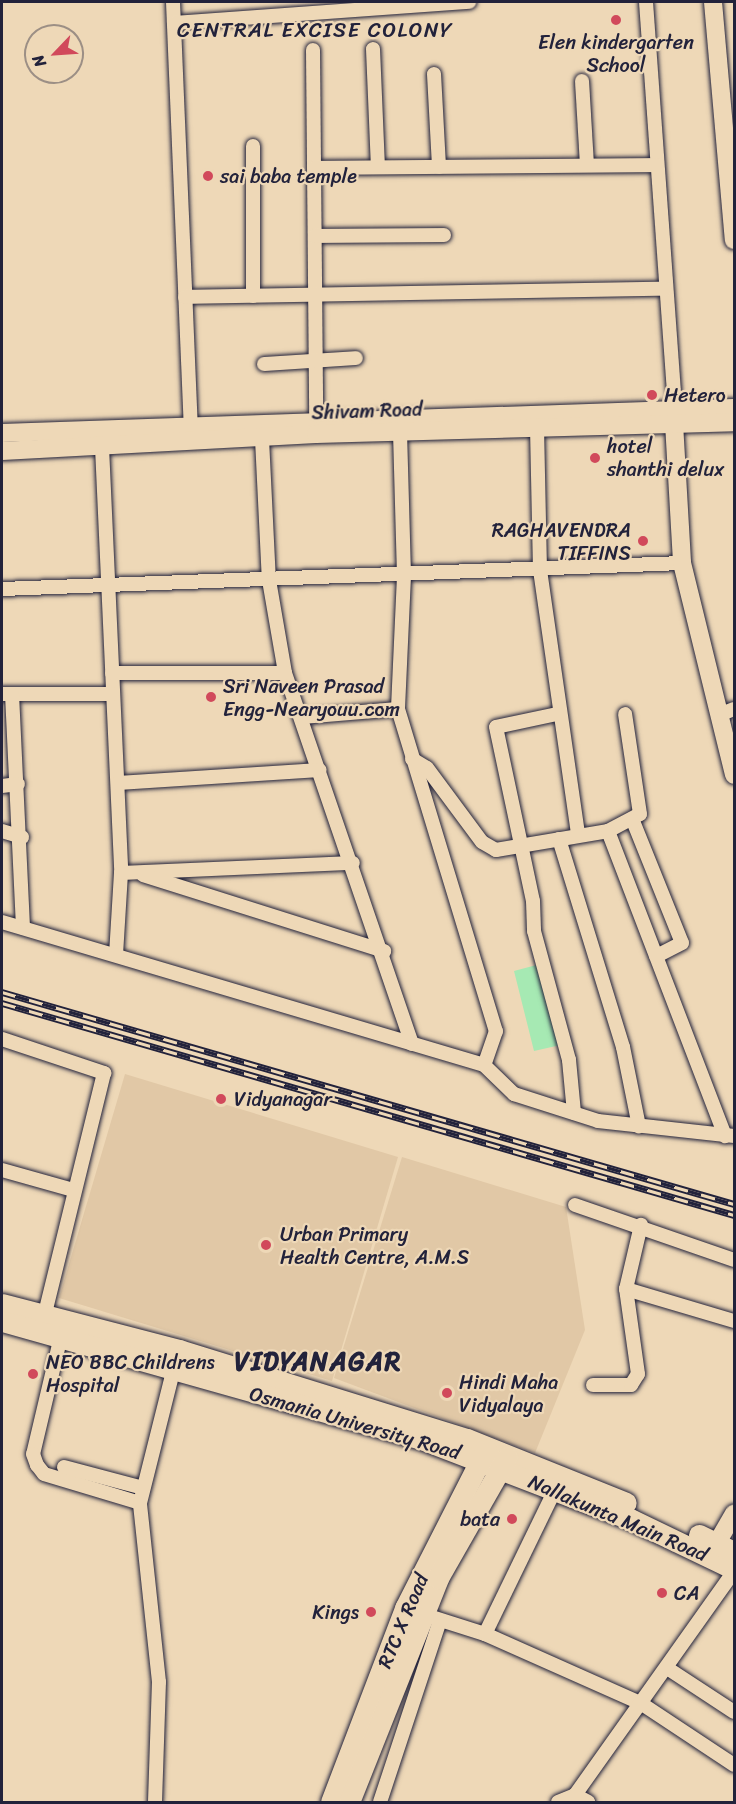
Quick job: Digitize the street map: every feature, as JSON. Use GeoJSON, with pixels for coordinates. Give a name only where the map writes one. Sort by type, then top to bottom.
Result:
{"type":"FeatureCollection","features":[{"type":"Feature","properties":{"kind":"main road"},"geometry":{"type":"LineString","coordinates":[[713,2],[729,97],[735,240]]}},
{"type":"Feature","properties":{"kind":"main road","name":"Shivam Road"},"geometry":{"type":"LineString","coordinates":[[697,416],[735,408]]}},
{"type":"Feature","properties":{"kind":"main road"},"geometry":{"type":"LineString","coordinates":[[674,416],[682,563],[727,712],[735,775]]}},
{"type":"Feature","properties":{"kind":"main road","name":"Shivam Road"},"geometry":{"type":"LineString","coordinates":[[2,451],[192,445],[262,439],[537,427],[674,416]]}},
{"type":"Feature","properties":{"kind":"main road","name":"Shivam Road"},"geometry":{"type":"LineString","coordinates":[[2,433],[316,421],[697,416],[735,422]]}},
{"type":"Feature","properties":{"kind":"main road","name":"Osmania University Road"},"geometry":{"type":"LineString","coordinates":[[2,1304],[45,1314],[494,1457]]}},
{"type":"Feature","properties":{"kind":"main road","name":"Osmania University Road"},"geometry":{"type":"LineString","coordinates":[[2,1321],[61,1336],[173,1372],[494,1457]]}},
{"type":"Feature","properties":{"kind":"main road","name":"Nallakunta Main Road"},"geometry":{"type":"LineString","coordinates":[[494,1457],[555,1490],[735,1570]]}},
{"type":"Feature","properties":{"kind":"main road","name":"Nallakunta Main Road"},"geometry":{"type":"LineString","coordinates":[[494,1457],[726,1547]]}},
{"type":"Feature","properties":{"kind":"main road","name":"RTC X Road"},"geometry":{"type":"LineString","coordinates":[[349,1803],[431,1617],[494,1457]]}},
{"type":"Feature","properties":{"kind":"main road","name":"RTC X Road"},"geometry":{"type":"LineString","coordinates":[[332,1803],[405,1608],[494,1457]]}},
{"type":"Feature","properties":{"kind":"main road"},"geometry":{"type":"LineString","coordinates":[[726,1547],[735,1514]]}},
{"type":"Feature","properties":{"kind":"street"},"geometry":{"type":"LineString","coordinates":[[173,2],[192,445]]}},
{"type":"Feature","properties":{"kind":"street"},"geometry":{"type":"LineString","coordinates":[[174,23],[426,3],[469,2]]}},
{"type":"Feature","properties":{"kind":"street"},"geometry":{"type":"LineString","coordinates":[[646,2],[674,416]]}},
{"type":"Feature","properties":{"kind":"street"},"geometry":{"type":"LineString","coordinates":[[374,49],[378,167]]}},
{"type":"Feature","properties":{"kind":"street"},"geometry":{"type":"LineString","coordinates":[[313,50],[316,421]]}},
{"type":"Feature","properties":{"kind":"street"},"geometry":{"type":"LineString","coordinates":[[434,74],[439,167]]}},
{"type":"Feature","properties":{"kind":"street"},"geometry":{"type":"LineString","coordinates":[[582,81],[587,165]]}},
{"type":"Feature","properties":{"kind":"street"},"geometry":{"type":"LineString","coordinates":[[253,146],[253,296]]}},
{"type":"Feature","properties":{"kind":"street"},"geometry":{"type":"LineString","coordinates":[[314,168],[657,165]]}},
{"type":"Feature","properties":{"kind":"street"},"geometry":{"type":"LineString","coordinates":[[315,236],[444,235]]}},
{"type":"Feature","properties":{"kind":"street"},"geometry":{"type":"LineString","coordinates":[[185,297],[665,289]]}},
{"type":"Feature","properties":{"kind":"street"},"geometry":{"type":"LineString","coordinates":[[264,364],[356,357]]}},
{"type":"Feature","properties":{"kind":"street"},"geometry":{"type":"LineString","coordinates":[[537,427],[540,570],[557,714],[579,835]]}},
{"type":"Feature","properties":{"kind":"street"},"geometry":{"type":"LineString","coordinates":[[400,432],[404,576],[399,709],[412,759],[496,1030],[484,1065]]}},
{"type":"Feature","properties":{"kind":"street"},"geometry":{"type":"LineString","coordinates":[[262,439],[269,580],[285,673],[384,951],[412,1044]]}},
{"type":"Feature","properties":{"kind":"street"},"geometry":{"type":"LineString","coordinates":[[102,447],[112,587],[112,673],[121,873],[116,955]]}},
{"type":"Feature","properties":{"kind":"street"},"geometry":{"type":"LineString","coordinates":[[2,589],[404,576],[682,563]]}},
{"type":"Feature","properties":{"kind":"street"},"geometry":{"type":"LineString","coordinates":[[112,673],[285,673]]}},
{"type":"Feature","properties":{"kind":"street"},"geometry":{"type":"LineString","coordinates":[[24,928],[22,837],[7,694],[113,694]]}},
{"type":"Feature","properties":{"kind":"street"},"geometry":{"type":"LineString","coordinates":[[302,717],[399,709]]}},
{"type":"Feature","properties":{"kind":"street"},"geometry":{"type":"LineString","coordinates":[[557,714],[496,727],[522,848],[536,939],[569,1060],[574,1113]]}},
{"type":"Feature","properties":{"kind":"street"},"geometry":{"type":"LineString","coordinates":[[625,714],[641,804],[633,822],[682,943],[656,956]]}},
{"type":"Feature","properties":{"kind":"street"},"geometry":{"type":"LineString","coordinates":[[412,759],[427,768],[482,842],[496,850],[522,848],[608,831],[633,822]]}},
{"type":"Feature","properties":{"kind":"street"},"geometry":{"type":"LineString","coordinates":[[118,783],[320,770]]}},
{"type":"Feature","properties":{"kind":"street"},"geometry":{"type":"LineString","coordinates":[[2,786],[18,784]]}},
{"type":"Feature","properties":{"kind":"street"},"geometry":{"type":"LineString","coordinates":[[2,831],[22,837]]}},
{"type":"Feature","properties":{"kind":"street"},"geometry":{"type":"LineString","coordinates":[[2,922],[484,1065],[514,1094],[574,1113],[639,1126],[730,1136],[656,956],[608,831]]}},
{"type":"Feature","properties":{"kind":"street"},"geometry":{"type":"LineString","coordinates":[[559,839],[620,1036],[639,1126]]}},
{"type":"Feature","properties":{"kind":"street"},"geometry":{"type":"LineString","coordinates":[[121,873],[143,875],[353,863]]}},
{"type":"Feature","properties":{"kind":"street"},"geometry":{"type":"LineString","coordinates":[[143,875],[384,951]]}},
{"type":"Feature","properties":{"kind":"street"},"geometry":{"type":"LineString","coordinates":[[2,1039],[104,1072],[73,1190],[45,1314]]}},
{"type":"Feature","properties":{"kind":"street"},"geometry":{"type":"LineString","coordinates":[[2,1170],[73,1190]]}},
{"type":"Feature","properties":{"kind":"street"},"geometry":{"type":"LineString","coordinates":[[575,1205],[641,1225],[735,1260]]}},
{"type":"Feature","properties":{"kind":"street"},"geometry":{"type":"LineString","coordinates":[[593,1386],[636,1381],[626,1289],[641,1225]]}},
{"type":"Feature","properties":{"kind":"street"},"geometry":{"type":"LineString","coordinates":[[626,1289],[735,1321]]}},
{"type":"Feature","properties":{"kind":"street"},"geometry":{"type":"LineString","coordinates":[[61,1336],[33,1454],[37,1465],[44,1474],[140,1503]]}},
{"type":"Feature","properties":{"kind":"street"},"geometry":{"type":"LineString","coordinates":[[155,1803],[159,1682],[140,1503],[173,1372]]}},
{"type":"Feature","properties":{"kind":"street"},"geometry":{"type":"LineString","coordinates":[[64,1467],[143,1488]]}},
{"type":"Feature","properties":{"kind":"street"},"geometry":{"type":"LineString","coordinates":[[485,1634],[555,1490]]}},
{"type":"Feature","properties":{"kind":"street"},"geometry":{"type":"LineString","coordinates":[[558,1803],[575,1795],[642,1704],[735,1570]]}},
{"type":"Feature","properties":{"kind":"street"},"geometry":{"type":"LineString","coordinates":[[380,1803],[431,1617],[485,1634],[642,1704],[735,1765]]}},
{"type":"Feature","properties":{"kind":"street"},"geometry":{"type":"LineString","coordinates":[[667,1668],[735,1712]]}},
{"type":"Feature","properties":{"kind":"street"},"geometry":{"type":"LineString","coordinates":[[575,1795],[588,1803]]}},
{"type":"Feature","properties":{"kind":"shaded area"},"geometry":{"type":"Polygon","coordinates":[[[125,1074],[398,1157],[332,1381],[59,1298],[125,1074]]]}},
{"type":"Feature","properties":{"kind":"shaded area","name":"Hindi Maha Vidyalaya"},"geometry":{"type":"Polygon","coordinates":[[[402,1157],[566,1207],[585,1330],[535,1453],[334,1378],[402,1157]]]}},
{"type":"Feature","properties":{"kind":"green space"},"geometry":{"type":"Polygon","coordinates":[[[544,963],[565,1044],[534,1051],[514,971],[544,963]]]}},
{"type":"Feature","properties":{"kind":"railway"},"geometry":{"type":"LineString","coordinates":[[2,992],[734,1204]]}},
{"type":"Feature","properties":{"kind":"railway"},"geometry":{"type":"LineString","coordinates":[[2,1003],[734,1215]]}},
{"type":"Feature","properties":{"kind":"place","name":"Elen kindergarten School"},"geometry":{"type":"Point","coordinates":[616,20]}},
{"type":"Feature","properties":{"kind":"place","name":"sai baba temple"},"geometry":{"type":"Point","coordinates":[208,176]}},
{"type":"Feature","properties":{"kind":"place","name":"Hetero"},"geometry":{"type":"Point","coordinates":[652,395]}},
{"type":"Feature","properties":{"kind":"place","name":"hotel shanthi delux"},"geometry":{"type":"Point","coordinates":[595,458]}},
{"type":"Feature","properties":{"kind":"place","name":"RAGHAVENDRA TIFFINS"},"geometry":{"type":"Point","coordinates":[643,541]}},
{"type":"Feature","properties":{"kind":"place","name":"Sri Naveen Prasad Engg-Nearyouu.com"},"geometry":{"type":"Point","coordinates":[211,697]}},
{"type":"Feature","properties":{"kind":"place","name":"Vidyanagar"},"geometry":{"type":"Point","coordinates":[221,1099]}},
{"type":"Feature","properties":{"kind":"place","name":"Urban Primary Health Centre, A.M.S"},"geometry":{"type":"Point","coordinates":[266,1245]}},
{"type":"Feature","properties":{"kind":"place","name":"NEO BBC Childrens Hospital"},"geometry":{"type":"Point","coordinates":[33,1374]}},
{"type":"Feature","properties":{"kind":"place","name":"Hindi Maha Vidyalaya"},"geometry":{"type":"Point","coordinates":[447,1393]}},
{"type":"Feature","properties":{"kind":"place","name":"bata"},"geometry":{"type":"Point","coordinates":[512,1519]}},
{"type":"Feature","properties":{"kind":"place","name":"CA"},"geometry":{"type":"Point","coordinates":[662,1593]}},
{"type":"Feature","properties":{"kind":"place","name":"Kings"},"geometry":{"type":"Point","coordinates":[371,1612]}},
{"type":"Feature","properties":{"kind":"district","name":"CENTRAL EXCISE COLONY"},"geometry":{"type":"Point","coordinates":[315,30]}},
{"type":"Feature","properties":{"kind":"district","name":"VIDYANAGAR"},"geometry":{"type":"Point","coordinates":[318,1362]}}]}
